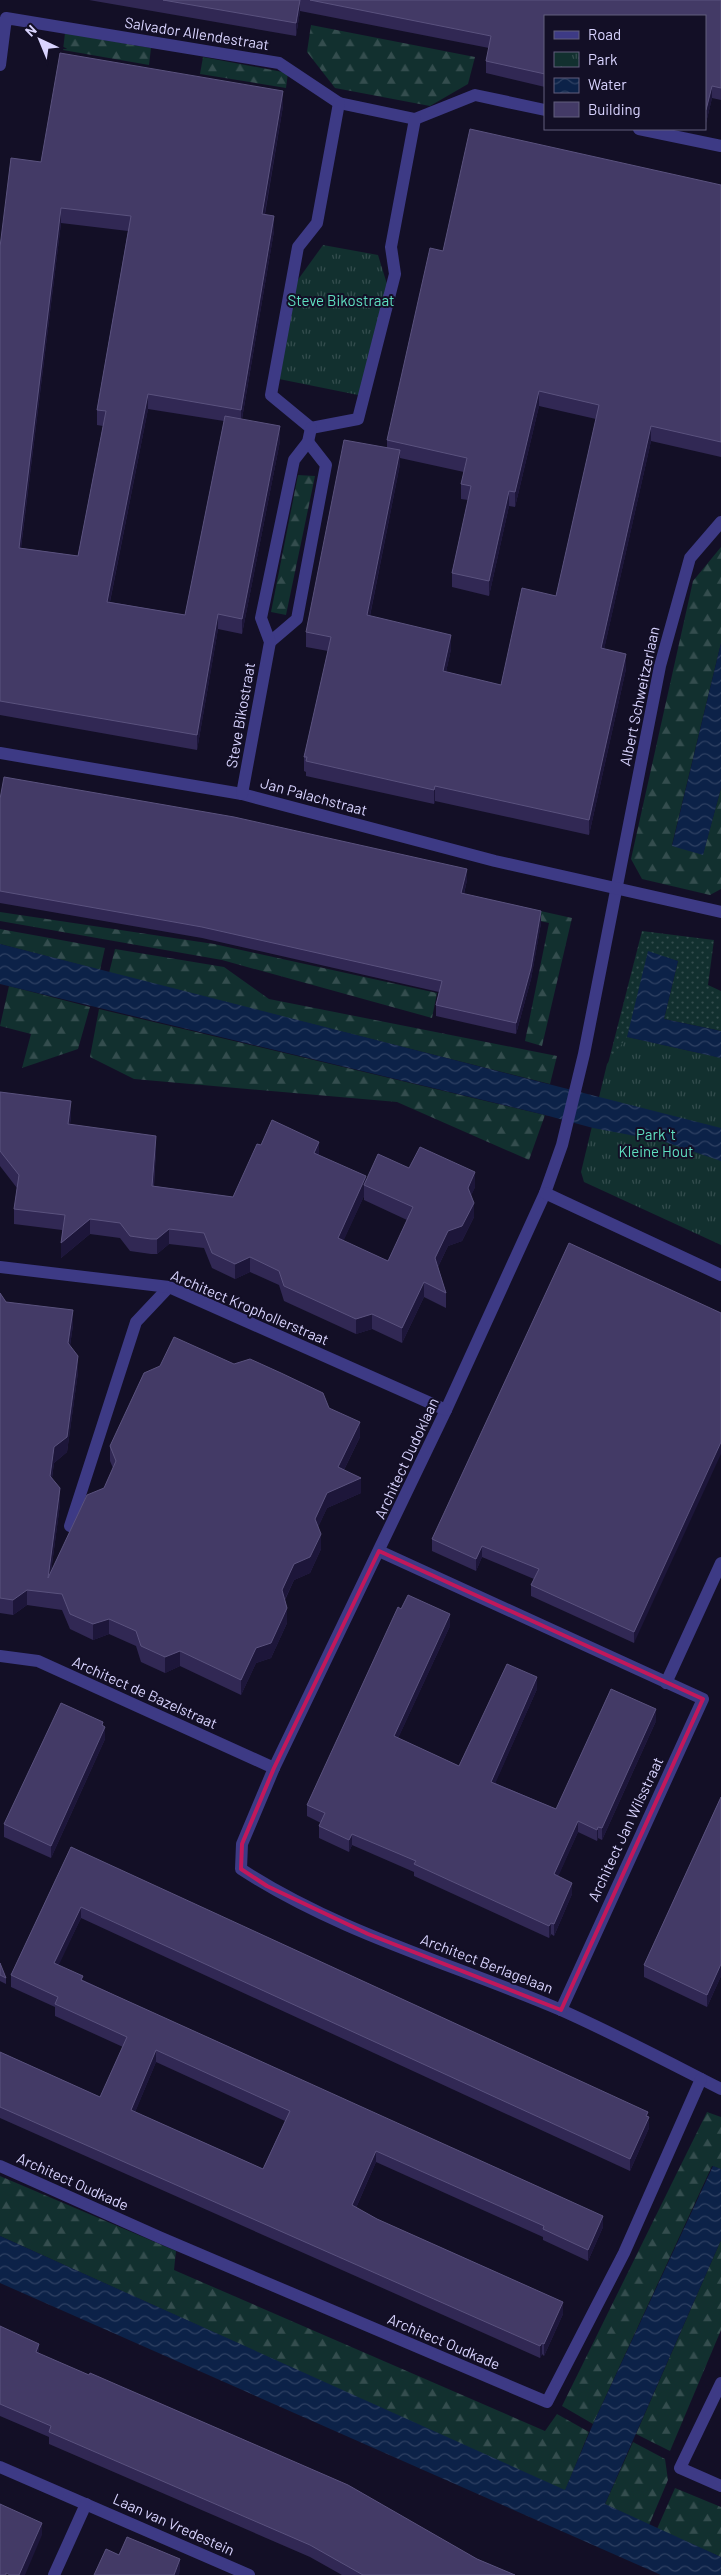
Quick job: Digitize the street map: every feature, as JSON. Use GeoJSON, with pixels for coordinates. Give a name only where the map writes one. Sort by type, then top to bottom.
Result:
{"type":"FeatureCollection","features":[{"type":"Feature","properties":{"kind":"street","name":"Salvador Allendestraat"},"geometry":{"type":"LineString","coordinates":[[0,65],[6,18],[279,63],[339,103],[416,119]]}},
{"type":"Feature","properties":{"kind":"street"},"geometry":{"type":"LineString","coordinates":[[311,428],[358,419],[395,274],[391,247],[416,119],[475,95],[544,110]]}},
{"type":"Feature","properties":{"kind":"street"},"geometry":{"type":"LineString","coordinates":[[311,428],[271,395],[298,247],[317,223],[339,103]]}},
{"type":"Feature","properties":{"kind":"street"},"geometry":{"type":"LineString","coordinates":[[644,130],[721,146]]}},
{"type":"Feature","properties":{"kind":"street"},"geometry":{"type":"LineString","coordinates":[[308,442],[326,465],[297,619],[270,642],[261,618],[294,460],[308,442],[311,428]]}},
{"type":"Feature","properties":{"kind":"street","name":"Albert Schweitzerlaan"},"geometry":{"type":"LineString","coordinates":[[584,1054],[660,666],[690,558],[721,522]]}},
{"type":"Feature","properties":{"kind":"street","name":"Steve Bikostraat"},"geometry":{"type":"LineString","coordinates":[[242,794],[270,642]]}},
{"type":"Feature","properties":{"kind":"street","name":"Jan Palachstraat"},"geometry":{"type":"LineString","coordinates":[[0,753],[242,794],[466,854],[617,889]]}},
{"type":"Feature","properties":{"kind":"street"},"geometry":{"type":"LineString","coordinates":[[617,889],[721,912]]}},
{"type":"Feature","properties":{"kind":"street","name":"Architect Dudoklaan"},"geometry":{"type":"LineString","coordinates":[[241,1869],[242,1844],[274,1768],[446,1410],[545,1193],[562,1146],[584,1054]]}},
{"type":"Feature","properties":{"kind":"street"},"geometry":{"type":"LineString","coordinates":[[545,1193],[721,1275]]}},
{"type":"Feature","properties":{"kind":"street","name":"Architect Krophollerstraat"},"geometry":{"type":"LineString","coordinates":[[0,1268],[169,1287],[446,1410]]}},
{"type":"Feature","properties":{"kind":"street"},"geometry":{"type":"LineString","coordinates":[[70,1526],[136,1322],[169,1287]]}},
{"type":"Feature","properties":{"kind":"street","name":"Architect Jan Wilsstraat"},"geometry":{"type":"LineString","coordinates":[[379,1551],[703,1699],[561,2010]]}},
{"type":"Feature","properties":{"kind":"street"},"geometry":{"type":"LineString","coordinates":[[666,1683],[721,1563]]}},
{"type":"Feature","properties":{"kind":"street","name":"Architect de Bazelstraat"},"geometry":{"type":"LineString","coordinates":[[0,1656],[38,1661],[274,1768]]}},
{"type":"Feature","properties":{"kind":"street","name":"Architect Berlagelaan"},"geometry":{"type":"LineString","coordinates":[[241,1869],[267,1886],[368,1934],[561,2010],[721,2089]]}},
{"type":"Feature","properties":{"kind":"street","name":"Architect Oudkade"},"geometry":{"type":"LineString","coordinates":[[0,2166],[159,2237],[547,2402],[624,2254],[701,2079]]}},
{"type":"Feature","properties":{"kind":"street"},"geometry":{"type":"LineString","coordinates":[[721,2383],[680,2468],[721,2486]]}},
{"type":"Feature","properties":{"kind":"street","name":"Laan van Vredestein"},"geometry":{"type":"LineString","coordinates":[[0,2467],[249,2575]]}},
{"type":"Feature","properties":{"kind":"street"},"geometry":{"type":"LineString","coordinates":[[54,2575],[86,2504]]}},
{"type":"Feature","properties":{"kind":"highlighted area"},"geometry":{"type":"Polygon","coordinates":[[[379,1551],[703,1699],[561,2010],[368,1934],[267,1886],[241,1869],[242,1844],[274,1768],[379,1551]]]}},
{"type":"Feature","properties":{"kind":"green space"},"geometry":{"type":"Polygon","coordinates":[[[311,25],[475,57],[468,84],[430,106],[335,88],[307,52],[311,25]]]}},
{"type":"Feature","properties":{"kind":"green space"},"geometry":{"type":"Polygon","coordinates":[[[65,33],[151,48],[149,65],[63,50],[65,33]]]}},
{"type":"Feature","properties":{"kind":"green space"},"geometry":{"type":"Polygon","coordinates":[[[203,57],[288,73],[286,88],[200,74],[203,57]]]}},
{"type":"Feature","properties":{"kind":"green space","name":"Steve Bikostraat"},"geometry":{"type":"Polygon","coordinates":[[[323,245],[378,255],[391,297],[368,397],[279,379],[297,281],[323,245]]]}},
{"type":"Feature","properties":{"kind":"green space"},"geometry":{"type":"Polygon","coordinates":[[[298,475],[315,476],[286,615],[271,612],[298,475]]]}},
{"type":"Feature","properties":{"kind":"green space"},"geometry":{"type":"Polygon","coordinates":[[[721,547],[721,643],[672,845],[703,854],[721,788],[721,889],[710,895],[642,879],[631,859],[693,581],[721,547]]]}},
{"type":"Feature","properties":{"kind":"green space"},"geometry":{"type":"Polygon","coordinates":[[[487,899],[572,918],[542,1046],[525,1041],[549,923],[483,908],[487,899]]]}},
{"type":"Feature","properties":{"kind":"green space"},"geometry":{"type":"Polygon","coordinates":[[[0,912],[214,944],[437,993],[432,1018],[222,960],[0,921],[0,912]]]}},
{"type":"Feature","properties":{"kind":"green space"},"geometry":{"type":"Polygon","coordinates":[[[0,929],[105,948],[100,970],[0,944],[0,929]]]}},
{"type":"Feature","properties":{"kind":"green space"},"geometry":{"type":"Polygon","coordinates":[[[642,931],[714,940],[708,985],[721,991],[721,1031],[664,1019],[678,961],[661,956],[627,1037],[721,1058],[599,1099],[642,931]]]}},
{"type":"Feature","properties":{"kind":"green space"},"geometry":{"type":"Polygon","coordinates":[[[115,949],[224,967],[269,999],[557,1056],[550,1084],[109,973],[115,949]]]}},
{"type":"Feature","properties":{"kind":"green space"},"geometry":{"type":"Polygon","coordinates":[[[9,986],[90,1007],[78,1049],[22,1068],[31,1034],[0,1026],[9,986]]]}},
{"type":"Feature","properties":{"kind":"green space"},"geometry":{"type":"Polygon","coordinates":[[[99,1009],[545,1115],[529,1160],[397,1102],[134,1079],[90,1057],[99,1009]]]}},
{"type":"Feature","properties":{"kind":"green space","name":"Park 't Kleine Hout"},"geometry":{"type":"Polygon","coordinates":[[[627,1037],[721,1058],[721,1245],[584,1182],[581,1172],[607,1064],[627,1037]]]}},
{"type":"Feature","properties":{"kind":"green space"},"geometry":{"type":"Polygon","coordinates":[[[707,2112],[721,2117],[721,2169],[712,2166],[593,2424],[562,2406],[707,2112]]]}},
{"type":"Feature","properties":{"kind":"green space"},"geometry":{"type":"Polygon","coordinates":[[[0,2176],[176,2251],[174,2270],[545,2431],[557,2414],[589,2432],[565,2491],[0,2236],[0,2176]]]}},
{"type":"Feature","properties":{"kind":"green space"},"geometry":{"type":"Polygon","coordinates":[[[721,2240],[721,2330],[670,2451],[636,2434],[721,2240]]]}},
{"type":"Feature","properties":{"kind":"green space"},"geometry":{"type":"Polygon","coordinates":[[[633,2442],[665,2459],[668,2480],[649,2525],[605,2504],[633,2442]]]}},
{"type":"Feature","properties":{"kind":"green space"},"geometry":{"type":"Polygon","coordinates":[[[675,2488],[721,2507],[721,2557],[657,2529],[675,2488]]]}},
{"type":"Feature","properties":{"kind":"water"},"geometry":{"type":"Polygon","coordinates":[[[721,643],[721,788],[703,855],[672,846],[721,643]]]}},
{"type":"Feature","properties":{"kind":"water"},"geometry":{"type":"Polygon","coordinates":[[[0,944],[721,1128],[721,1161],[662,1141],[593,1128],[0,984],[0,944]]]}},
{"type":"Feature","properties":{"kind":"water"},"geometry":{"type":"Polygon","coordinates":[[[648,951],[678,961],[664,1019],[721,1031],[721,1058],[627,1037],[648,951]]]}},
{"type":"Feature","properties":{"kind":"water"},"geometry":{"type":"Polygon","coordinates":[[[713,2166],[721,2169],[721,2240],[605,2504],[721,2557],[721,2575],[661,2575],[0,2283],[0,2236],[565,2490],[593,2424],[713,2166]]]}},
{"type":"Feature","properties":{"kind":"building"},"geometry":{"type":"Polygon","coordinates":[[[163,0],[300,0],[296,23],[163,0]]]}},
{"type":"Feature","properties":{"kind":"building"},"geometry":{"type":"Polygon","coordinates":[[[310,0],[721,0],[721,88],[712,86],[706,110],[706,15],[544,15],[544,74],[486,61],[491,36],[310,0]]]}},
{"type":"Feature","properties":{"kind":"building"},"geometry":{"type":"Polygon","coordinates":[[[60,53],[283,91],[262,214],[274,216],[241,410],[148,394],[107,602],[185,615],[225,416],[280,426],[242,619],[218,614],[197,735],[0,701],[0,247],[11,158],[41,162],[60,53]],[[61,208],[19,548],[78,556],[106,411],[97,410],[131,216],[61,208]]]}},
{"type":"Feature","properties":{"kind":"building"},"geometry":{"type":"Polygon","coordinates":[[[470,129],[721,185],[721,442],[651,426],[601,648],[626,654],[589,820],[435,786],[434,790],[306,761],[307,757],[304,757],[331,637],[306,632],[344,440],[400,450],[367,615],[451,635],[443,671],[501,685],[522,588],[556,596],[599,405],[539,391],[515,492],[509,491],[489,581],[452,573],[471,486],[461,484],[467,458],[387,440],[430,248],[443,251],[470,129]]]}},
{"type":"Feature","properties":{"kind":"building"},"geometry":{"type":"Polygon","coordinates":[[[4,777],[234,817],[467,869],[461,893],[541,911],[531,968],[516,1023],[436,1005],[442,981],[202,927],[0,891],[0,799],[4,777]]]}},
{"type":"Feature","properties":{"kind":"building"},"geometry":{"type":"Polygon","coordinates":[[[0,1092],[71,1101],[68,1124],[156,1136],[152,1186],[233,1197],[257,1144],[261,1145],[272,1120],[319,1142],[314,1153],[366,1176],[338,1238],[388,1261],[413,1207],[364,1185],[378,1154],[409,1168],[420,1147],[475,1172],[468,1188],[474,1203],[462,1226],[448,1231],[435,1258],[446,1293],[424,1282],[402,1328],[372,1314],[356,1319],[284,1286],[279,1271],[250,1257],[235,1264],[212,1253],[204,1233],[169,1229],[157,1239],[151,1239],[130,1236],[120,1223],[90,1219],[61,1243],[65,1215],[14,1209],[19,1175],[0,1151],[0,1092]]]}},
{"type":"Feature","properties":{"kind":"building"},"geometry":{"type":"Polygon","coordinates":[[[569,1243],[721,1313],[721,1442],[634,1632],[531,1585],[539,1569],[482,1546],[476,1559],[432,1539],[569,1243]]]}},
{"type":"Feature","properties":{"kind":"building"},"geometry":{"type":"Polygon","coordinates":[[[0,1293],[6,1302],[73,1310],[68,1343],[78,1356],[67,1437],[54,1447],[50,1476],[60,1488],[48,1578],[87,1495],[104,1488],[116,1461],[110,1446],[144,1373],[160,1366],[174,1337],[234,1364],[250,1359],[281,1373],[323,1393],[329,1408],[360,1422],[338,1467],[361,1478],[327,1493],[315,1519],[321,1534],[310,1557],[294,1564],[282,1590],[287,1608],[271,1643],[256,1648],[241,1680],[180,1651],[165,1657],[141,1646],[136,1631],[109,1619],[93,1624],[70,1614],[62,1594],[27,1590],[13,1600],[0,1598],[0,1293]]]}},
{"type":"Feature","properties":{"kind":"building"},"geometry":{"type":"Polygon","coordinates":[[[408,1595],[450,1614],[394,1736],[459,1766],[507,1664],[537,1677],[491,1782],[556,1809],[611,1689],[656,1709],[602,1828],[598,1827],[597,1830],[578,1821],[554,1874],[572,1883],[554,1924],[551,1923],[549,1926],[414,1864],[416,1861],[352,1834],[349,1840],[319,1826],[325,1813],[307,1805],[398,1607],[401,1609],[408,1595]]]}},
{"type":"Feature","properties":{"kind":"building"},"geometry":{"type":"Polygon","coordinates":[[[61,1703],[103,1722],[102,1725],[105,1727],[51,1846],[4,1824],[61,1703]]]}},
{"type":"Feature","properties":{"kind":"building"},"geometry":{"type":"Polygon","coordinates":[[[721,1797],[721,1964],[707,1995],[644,1965],[721,1797]]]}},
{"type":"Feature","properties":{"kind":"building"},"geometry":{"type":"Polygon","coordinates":[[[71,1847],[648,2112],[646,2116],[649,2117],[630,2159],[81,1907],[54,1963],[83,1976],[81,1980],[603,2216],[588,2250],[543,2229],[544,2226],[376,2151],[352,2205],[377,2219],[563,2302],[544,2344],[542,2343],[540,2346],[0,2107],[0,2052],[100,2097],[127,2037],[55,2004],[58,1997],[11,1975],[71,1847]],[[156,2050],[131,2110],[263,2169],[290,2111],[156,2050]]]}},
{"type":"Feature","properties":{"kind":"building"},"geometry":{"type":"Polygon","coordinates":[[[0,1963],[6,1978],[0,1975],[0,1963]]]}},
{"type":"Feature","properties":{"kind":"building"},"geometry":{"type":"Polygon","coordinates":[[[0,2326],[39,2344],[36,2352],[89,2375],[90,2373],[348,2485],[477,2559],[515,2575],[363,2575],[310,2545],[49,2432],[51,2426],[0,2404],[0,2326]]]}},
{"type":"Feature","properties":{"kind":"building"},"geometry":{"type":"Polygon","coordinates":[[[0,2504],[42,2523],[19,2575],[6,2573],[6,2575],[0,2575],[0,2504]]]}},
{"type":"Feature","properties":{"kind":"building"},"geometry":{"type":"Polygon","coordinates":[[[127,2537],[180,2559],[174,2575],[94,2575],[106,2549],[119,2555],[127,2537]]]}}]}
